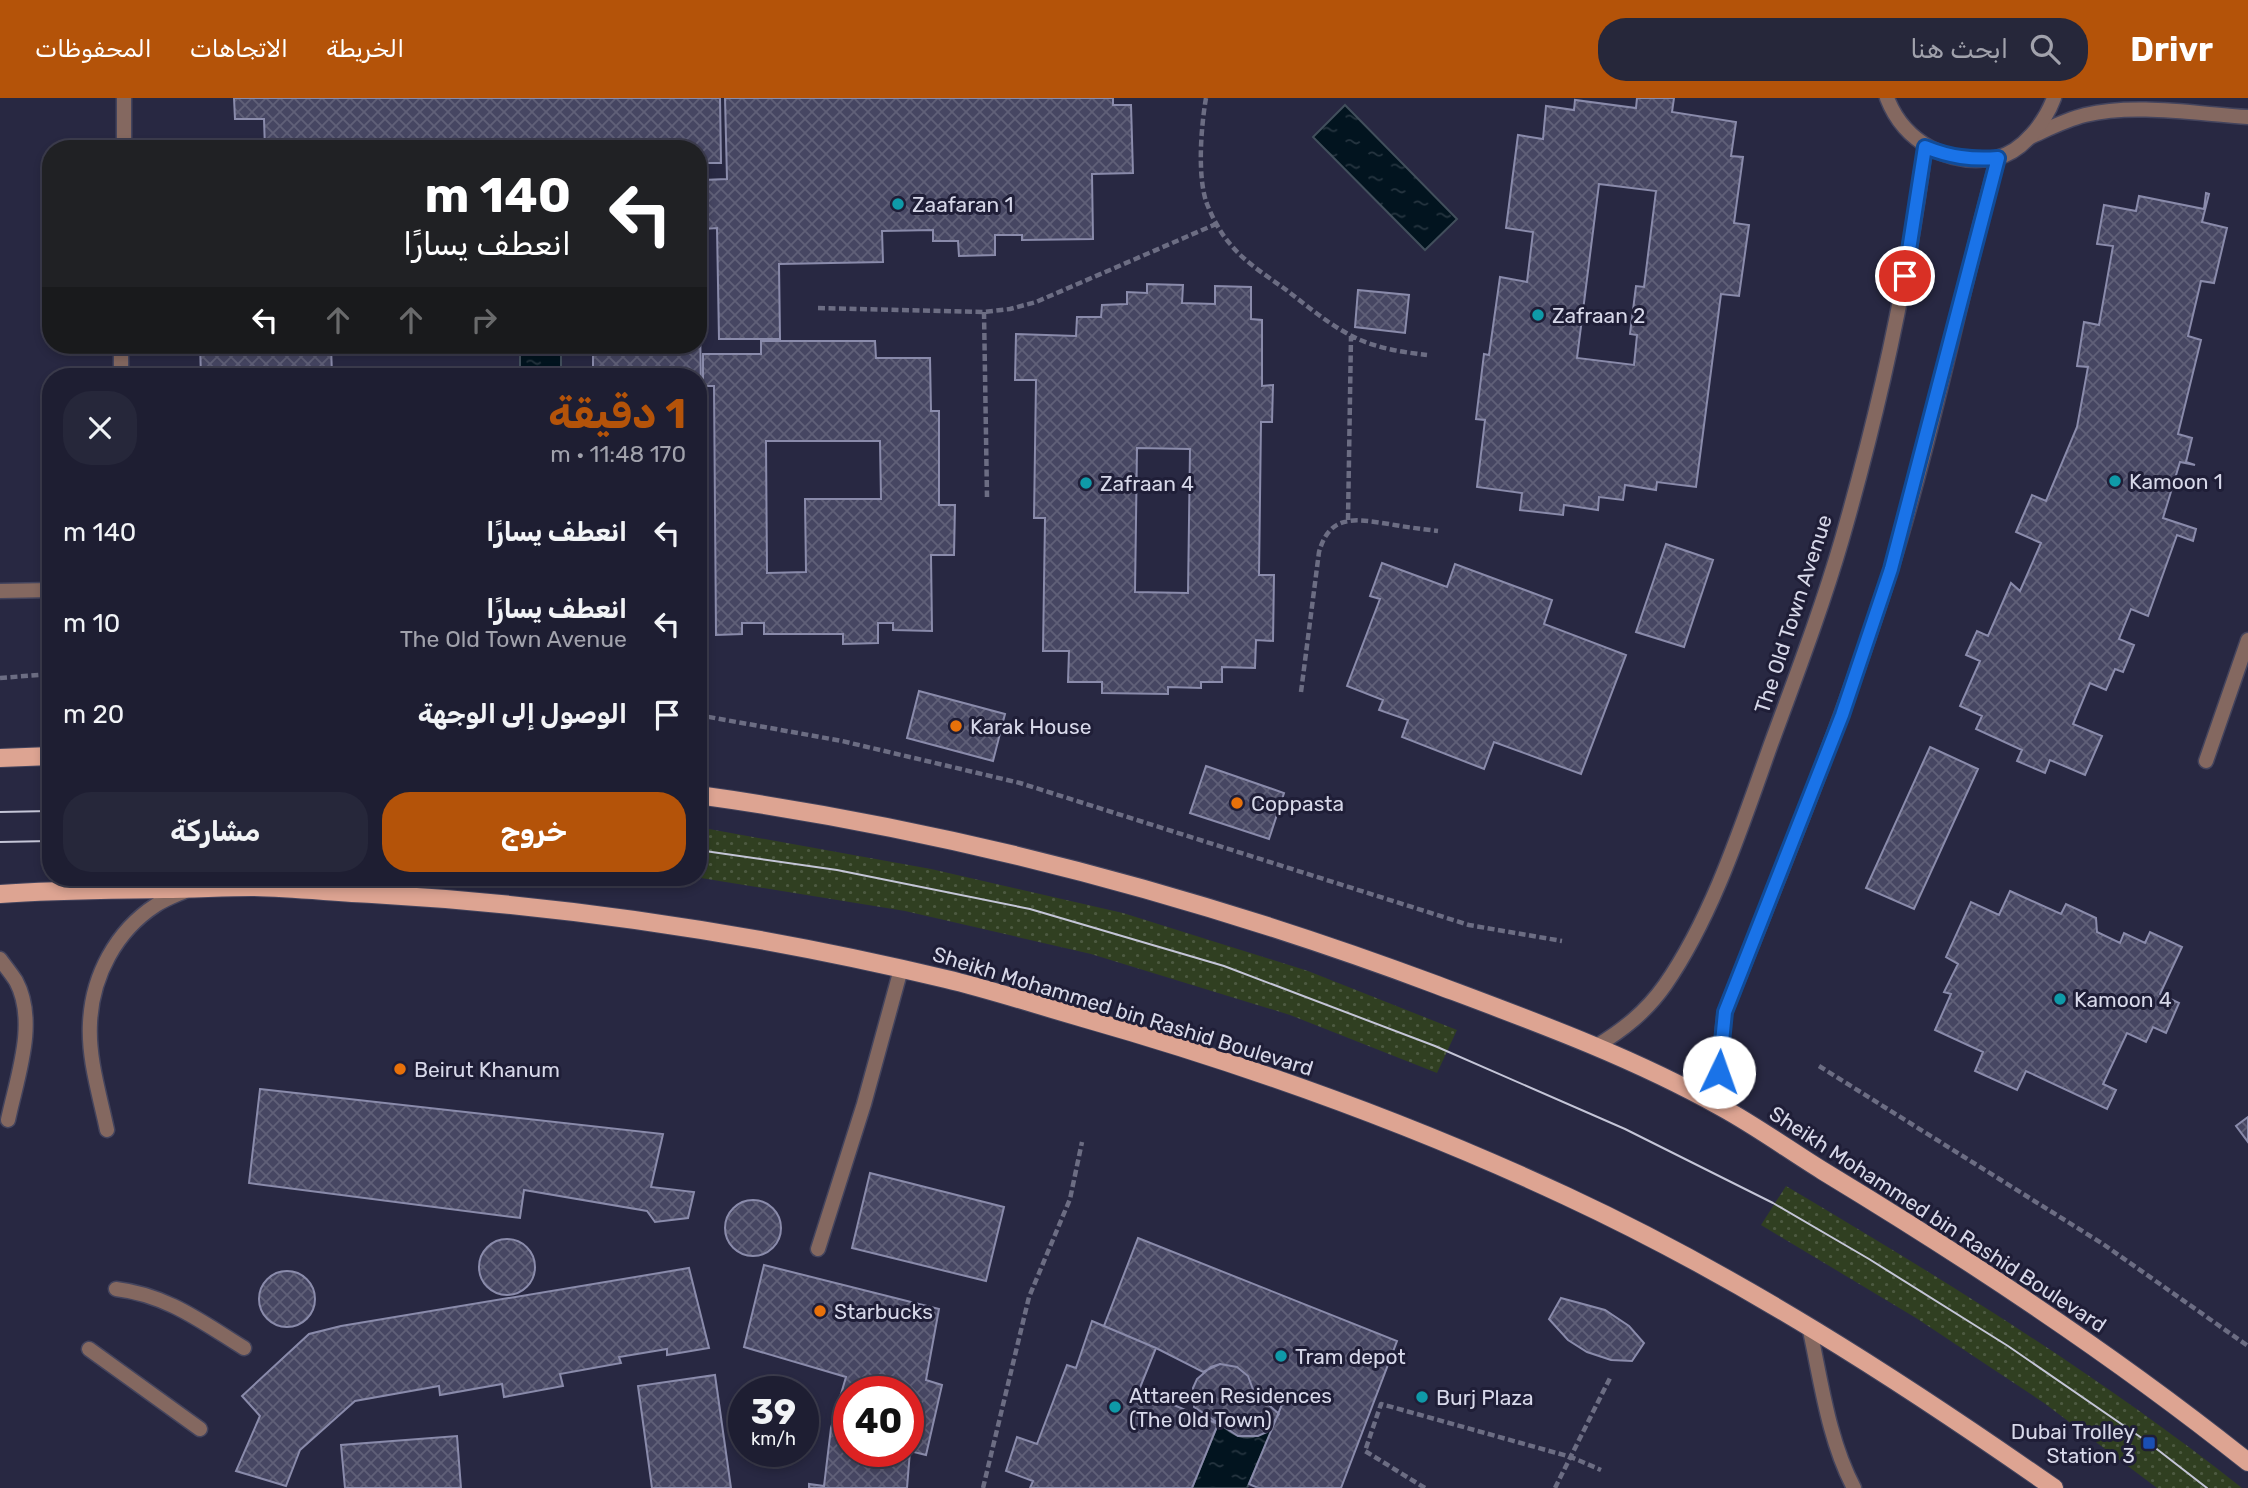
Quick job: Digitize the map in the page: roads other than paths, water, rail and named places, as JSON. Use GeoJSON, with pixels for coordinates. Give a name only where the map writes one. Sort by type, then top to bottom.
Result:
{"type":"FeatureCollection","features":[{"type":"Feature","properties":{"kind":"main road"},"geometry":{"type":"LineString","coordinates":[[0,758],[42,756]]}},
{"type":"Feature","properties":{"kind":"main road","name":"Sheikh Mohammed bin Rashid Boulevard"},"geometry":{"type":"LineString","coordinates":[[707,797],[895,828],[1044,862],[1191,902],[1335,947],[1595,1047],[1657,1074],[1723,1108],[1981,1269],[2098,1349],[2248,1462]]}},
{"type":"Feature","properties":{"kind":"main road","name":"Sheikh Mohammed bin Rashid Boulevard"},"geometry":{"type":"LineString","coordinates":[[0,894],[42,891],[282,889],[536,907],[658,923],[901,969],[952,980],[1119,1028],[1234,1063],[1347,1103],[1458,1147],[1567,1196],[1661,1243],[1809,1326],[1941,1409],[2054,1488]]}},
{"type":"Feature","properties":{"kind":"street"},"geometry":{"type":"LineString","coordinates":[[124,98],[124,140]]}},
{"type":"Feature","properties":{"kind":"street"},"geometry":{"type":"LineString","coordinates":[[2028,138],[2044,121],[2054,98]]}},
{"type":"Feature","properties":{"kind":"street"},"geometry":{"type":"LineString","coordinates":[[1886,99],[1902,127],[1925,147],[1948,156],[1974,159],[1998,158],[2028,138],[2076,118],[2115,110],[2248,117]]}},
{"type":"Feature","properties":{"kind":"street","name":"The Old Town Avenue"},"geometry":{"type":"LineString","coordinates":[[1595,1047],[1625,1028],[1647,1007],[1665,984],[1708,904],[1744,820],[1815,621],[1863,460],[1901,297],[1925,147]]}},
{"type":"Feature","properties":{"kind":"street"},"geometry":{"type":"LineString","coordinates":[[1723,1108],[1719,1072],[1725,1012],[1842,715],[1891,569],[1998,158]]}},
{"type":"Feature","properties":{"kind":"street"},"geometry":{"type":"LineString","coordinates":[[0,591],[42,590]]}},
{"type":"Feature","properties":{"kind":"street"},"geometry":{"type":"LineString","coordinates":[[2206,761],[2248,639]]}},
{"type":"Feature","properties":{"kind":"street"},"geometry":{"type":"LineString","coordinates":[[107,1130],[93,1060],[90,1024],[94,989],[108,956],[129,928],[156,904],[188,889]]}},
{"type":"Feature","properties":{"kind":"street"},"geometry":{"type":"LineString","coordinates":[[0,958],[16,982],[25,1014],[24,1046],[8,1120]]}},
{"type":"Feature","properties":{"kind":"street"},"geometry":{"type":"LineString","coordinates":[[818,1248],[864,1104],[901,969]]}},
{"type":"Feature","properties":{"kind":"street"},"geometry":{"type":"LineString","coordinates":[[116,1289],[155,1296],[173,1304],[244,1348]]}},
{"type":"Feature","properties":{"kind":"street"},"geometry":{"type":"LineString","coordinates":[[1809,1326],[1833,1433],[1844,1468],[1854,1488]]}},
{"type":"Feature","properties":{"kind":"street"},"geometry":{"type":"LineString","coordinates":[[89,1349],[200,1429]]}},
{"type":"Feature","properties":{"kind":"water"},"geometry":{"type":"Polygon","coordinates":[[[1345,105],[1457,219],[1425,250],[1313,137],[1345,105]]]}},
{"type":"Feature","properties":{"kind":"water"},"geometry":{"type":"Polygon","coordinates":[[[520,354],[561,354],[561,368],[520,368],[520,354]]]}},
{"type":"Feature","properties":{"kind":"water"},"geometry":{"type":"Polygon","coordinates":[[[1279,1414],[1247,1488],[1192,1488],[1218,1424],[1239,1436],[1254,1437],[1266,1431],[1279,1414]]]}},
{"type":"Feature","properties":{"kind":"tram line"},"geometry":{"type":"LineString","coordinates":[[0,812],[42,811]]}},
{"type":"Feature","properties":{"kind":"tram line"},"geometry":{"type":"LineString","coordinates":[[0,842],[42,841]]}},
{"type":"Feature","properties":{"kind":"tram line"},"geometry":{"type":"LineString","coordinates":[[707,851],[837,870],[1030,909],[1224,966],[1435,1046],[1625,1129],[1773,1203],[2008,1346],[2149,1443],[2207,1488]]}},
{"type":"Feature","properties":{"kind":"place","name":"Zaafaran 1"},"geometry":{"type":"Point","coordinates":[898,204]}},
{"type":"Feature","properties":{"kind":"place","name":"Zafraan 2"},"geometry":{"type":"Point","coordinates":[1538,315]}},
{"type":"Feature","properties":{"kind":"place","name":"Kamoon 1"},"geometry":{"type":"Point","coordinates":[2115,481]}},
{"type":"Feature","properties":{"kind":"place","name":"Zafraan 4"},"geometry":{"type":"Point","coordinates":[1086,483]}},
{"type":"Feature","properties":{"kind":"place","name":"Karak House"},"geometry":{"type":"Point","coordinates":[956,726]}},
{"type":"Feature","properties":{"kind":"place","name":"Coppasta"},"geometry":{"type":"Point","coordinates":[1237,803]}},
{"type":"Feature","properties":{"kind":"place","name":"Kamoon 4"},"geometry":{"type":"Point","coordinates":[2060,999]}},
{"type":"Feature","properties":{"kind":"place","name":"Beirut Khanum"},"geometry":{"type":"Point","coordinates":[400,1069]}},
{"type":"Feature","properties":{"kind":"place","name":"Starbucks"},"geometry":{"type":"Point","coordinates":[820,1311]}},
{"type":"Feature","properties":{"kind":"place","name":"Tram depot"},"geometry":{"type":"Point","coordinates":[1281,1356]}},
{"type":"Feature","properties":{"kind":"place","name":"Burj Plaza"},"geometry":{"type":"Point","coordinates":[1422,1397]}},
{"type":"Feature","properties":{"kind":"place","name":"Attareen Residences (The Old Town)"},"geometry":{"type":"Point","coordinates":[1115,1407]}},
{"type":"Feature","properties":{"kind":"place","name":"Dubai Trolley Station 3"},"geometry":{"type":"Point","coordinates":[2149,1443]}}]}
